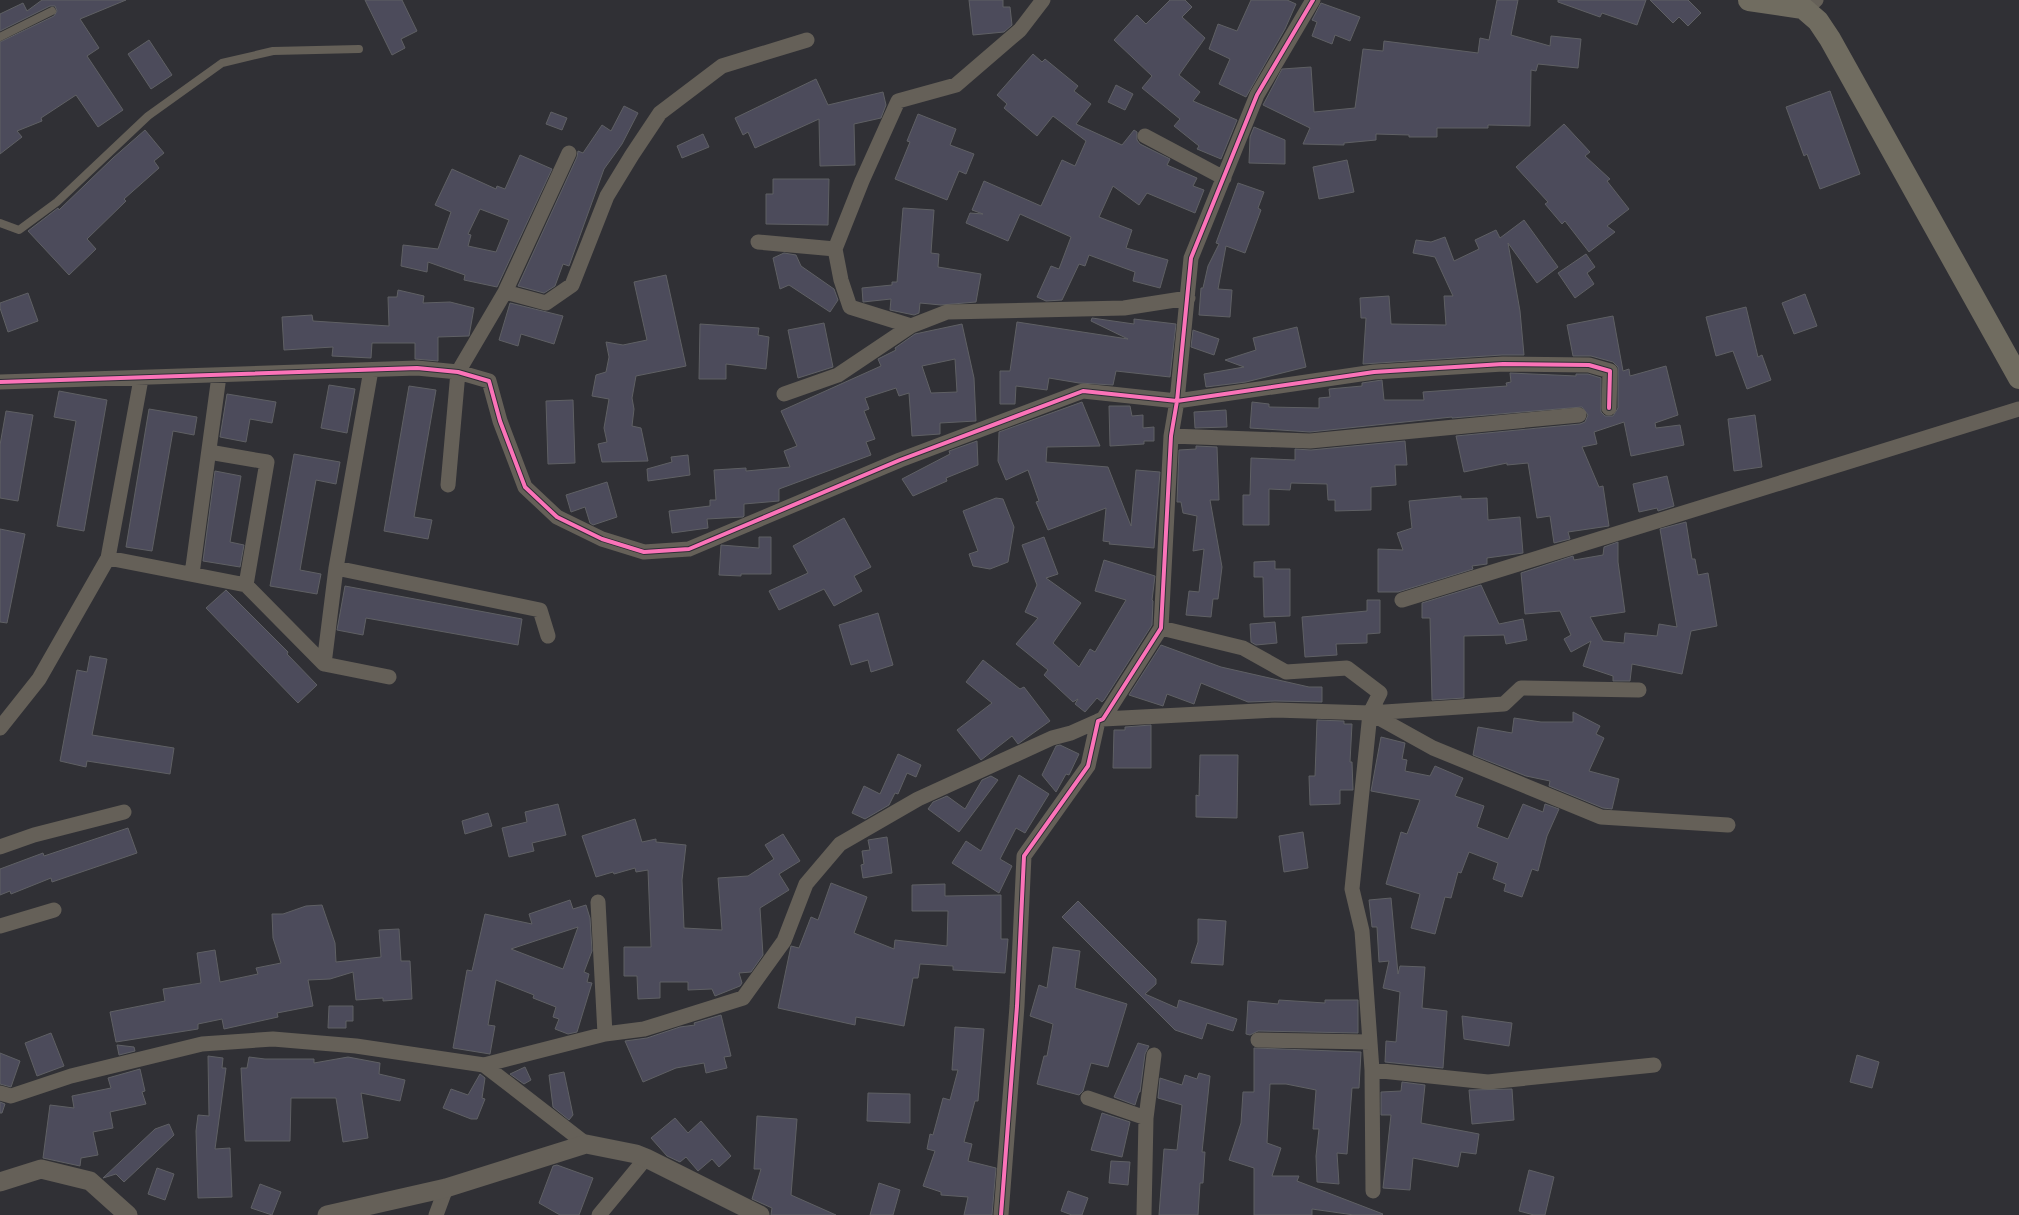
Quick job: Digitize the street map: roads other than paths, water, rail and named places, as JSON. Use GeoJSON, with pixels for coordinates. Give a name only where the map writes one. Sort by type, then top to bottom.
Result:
{"type":"FeatureCollection","features":[{"type":"Feature","properties":{"kind":"main road"},"geometry":{"type":"LineString","coordinates":[[1750,0],[1810,4],[1818,21],[1830,39],[2019,378]]}},
{"type":"Feature","properties":{"kind":"street"},"geometry":{"type":"LineString","coordinates":[[911,326],[850,307],[841,280],[835,249],[862,181],[898,102],[956,85],[1020,30],[1043,0]]}},
{"type":"Feature","properties":{"kind":"street"},"geometry":{"type":"LineString","coordinates":[[1001,1215],[1018,1006],[1024,856],[1088,766],[1101,720],[1161,628],[1171,436],[1177,401],[1191,258],[1257,95],[1313,0]]}},
{"type":"Feature","properties":{"kind":"street"},"geometry":{"type":"LineString","coordinates":[[505,292],[546,303],[572,285],[607,196],[660,113],[722,66],[807,40]]}},
{"type":"Feature","properties":{"kind":"street"},"geometry":{"type":"LineString","coordinates":[[1145,136],[1224,178]]}},
{"type":"Feature","properties":{"kind":"street"},"geometry":{"type":"LineString","coordinates":[[448,485],[458,372],[505,292],[569,153]]}},
{"type":"Feature","properties":{"kind":"street"},"geometry":{"type":"LineString","coordinates":[[758,242],[835,249]]}},
{"type":"Feature","properties":{"kind":"street"},"geometry":{"type":"LineString","coordinates":[[784,394],[838,375],[911,326],[947,312],[1124,308],[1188,298]]}},
{"type":"Feature","properties":{"kind":"street"},"geometry":{"type":"LineString","coordinates":[[0,382],[219,376],[417,368],[458,372],[489,381],[500,421],[525,487],[557,517],[602,539],[644,552],[689,549],[900,460],[1083,391],[1177,401],[1374,372],[1503,364],[1589,365],[1610,370],[1609,408]]}},
{"type":"Feature","properties":{"kind":"street"},"geometry":{"type":"LineString","coordinates":[[324,664],[336,568],[371,370]]}},
{"type":"Feature","properties":{"kind":"street"},"geometry":{"type":"LineString","coordinates":[[192,574],[219,376]]}},
{"type":"Feature","properties":{"kind":"street"},"geometry":{"type":"LineString","coordinates":[[0,728],[39,679],[108,558],[140,378]]}},
{"type":"Feature","properties":{"kind":"street"},"geometry":{"type":"LineString","coordinates":[[1402,600],[2019,409]]}},
{"type":"Feature","properties":{"kind":"street"},"geometry":{"type":"LineString","coordinates":[[1171,436],[1310,441],[1579,416]]}},
{"type":"Feature","properties":{"kind":"street"},"geometry":{"type":"LineString","coordinates":[[209,452],[267,462],[246,585]]}},
{"type":"Feature","properties":{"kind":"street"},"geometry":{"type":"LineString","coordinates":[[108,558],[246,585],[324,664],[389,677]]}},
{"type":"Feature","properties":{"kind":"street"},"geometry":{"type":"LineString","coordinates":[[336,568],[540,610],[548,636]]}},
{"type":"Feature","properties":{"kind":"street"},"geometry":{"type":"LineString","coordinates":[[1161,628],[1244,648],[1286,672],[1347,668],[1380,692],[1370,713],[1352,889],[1362,931],[1372,1070],[1373,1191]]}},
{"type":"Feature","properties":{"kind":"street"},"geometry":{"type":"LineString","coordinates":[[0,1093],[11,1096],[71,1076],[202,1044],[273,1039],[356,1046],[484,1064],[606,1034],[644,1029],[743,998],[784,941],[806,884],[840,844],[918,799],[1052,738],[1072,733],[1101,720],[1275,710],[1370,713],[1504,704],[1521,688],[1639,690]]}},
{"type":"Feature","properties":{"kind":"street"},"geometry":{"type":"LineString","coordinates":[[1370,713],[1433,748],[1602,817],[1728,825]]}},
{"type":"Feature","properties":{"kind":"street"},"geometry":{"type":"LineString","coordinates":[[0,847],[34,835],[124,812]]}},
{"type":"Feature","properties":{"kind":"street"},"geometry":{"type":"LineString","coordinates":[[598,902],[606,1034]]}},
{"type":"Feature","properties":{"kind":"street"},"geometry":{"type":"LineString","coordinates":[[0,926],[54,910]]}},
{"type":"Feature","properties":{"kind":"street"},"geometry":{"type":"LineString","coordinates":[[1258,1040],[1370,1042]]}},
{"type":"Feature","properties":{"kind":"street"},"geometry":{"type":"LineString","coordinates":[[1144,1215],[1146,1118],[1154,1055]]}},
{"type":"Feature","properties":{"kind":"street"},"geometry":{"type":"LineString","coordinates":[[484,1064],[586,1144],[636,1154],[646,1158],[760,1215]]}},
{"type":"Feature","properties":{"kind":"street"},"geometry":{"type":"LineString","coordinates":[[1372,1070],[1488,1082],[1654,1065]]}},
{"type":"Feature","properties":{"kind":"street"},"geometry":{"type":"LineString","coordinates":[[1088,1098],[1146,1118]]}},
{"type":"Feature","properties":{"kind":"street"},"geometry":{"type":"LineString","coordinates":[[327,1215],[446,1188],[586,1144]]}},
{"type":"Feature","properties":{"kind":"street"},"geometry":{"type":"LineString","coordinates":[[599,1215],[646,1158]]}},
{"type":"Feature","properties":{"kind":"street"},"geometry":{"type":"LineString","coordinates":[[0,1182],[40,1169],[90,1181],[128,1215]]}},
{"type":"Feature","properties":{"kind":"street"},"geometry":{"type":"LineString","coordinates":[[436,1215],[446,1188]]}},
{"type":"Feature","properties":{"kind":"lane"},"geometry":{"type":"LineString","coordinates":[[0,37],[52,11]]}},
{"type":"Feature","properties":{"kind":"lane"},"geometry":{"type":"LineString","coordinates":[[0,223],[18,230],[57,202],[148,116],[222,63],[273,51],[359,49]]}}]}
